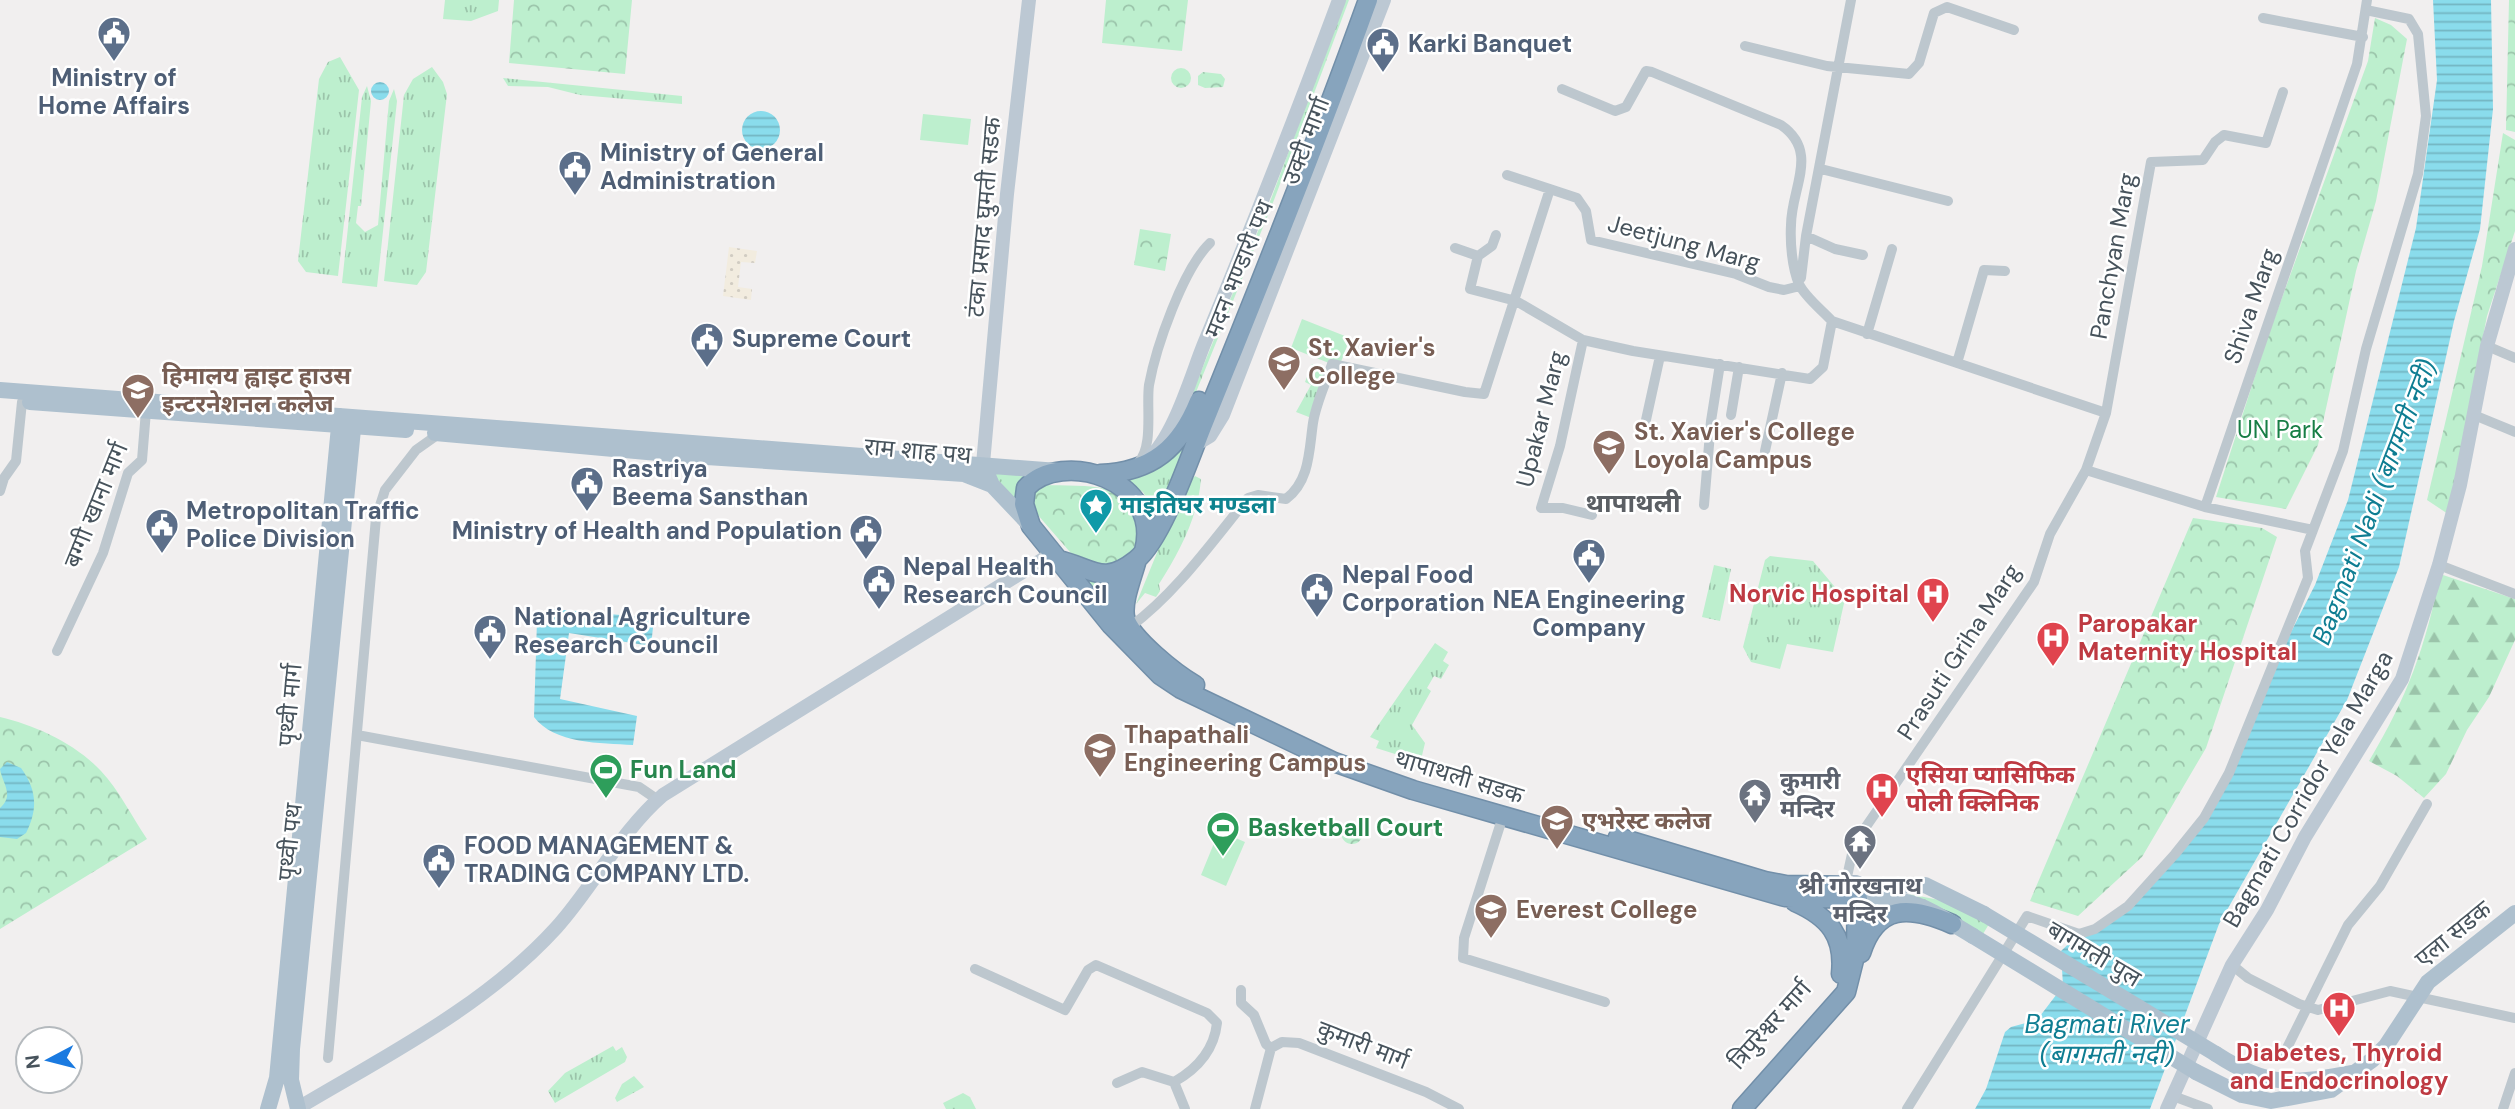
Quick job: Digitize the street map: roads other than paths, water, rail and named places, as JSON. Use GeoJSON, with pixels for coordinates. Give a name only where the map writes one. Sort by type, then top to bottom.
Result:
{"type":"FeatureCollection","features":[{"type":"Feature","properties":{"kind":"highway","name":"मदन भण्डारी पथ"},"geometry":{"type":"LineString","coordinates":[[1085,473],[1134,468],[1167,453],[1182,437],[1193,417],[1311,124],[1356,0]]}},
{"type":"Feature","properties":{"kind":"highway","name":"मदन भण्डारी पथ"},"geometry":{"type":"LineString","coordinates":[[1141,555],[1164,517],[1198,438],[1282,229],[1368,0]]}},
{"type":"Feature","properties":{"kind":"highway"},"geometry":{"type":"LineString","coordinates":[[1130,627],[1125,617],[1126,607],[1141,555],[1146,523],[1135,498],[1118,483],[1085,473],[1048,475],[1029,484],[1023,495],[1031,526],[1056,556],[1095,574],[1120,570],[1141,555]]}},
{"type":"Feature","properties":{"kind":"highway","name":"थापाथली सडक"},"geometry":{"type":"LineString","coordinates":[[1056,556],[1111,625],[1160,675],[1181,689],[1334,762],[1413,790],[1503,816],[1786,891]]}},
{"type":"Feature","properties":{"kind":"highway"},"geometry":{"type":"LineString","coordinates":[[1111,625],[1110,602],[1120,583],[1120,570]]}},
{"type":"Feature","properties":{"kind":"highway","name":"थापाथली सडक"},"geometry":{"type":"LineString","coordinates":[[1130,627],[1154,654],[1197,686],[1378,768],[1786,891]]}},
{"type":"Feature","properties":{"kind":"highway"},"geometry":{"type":"LineString","coordinates":[[1786,891],[1852,893]]}},
{"type":"Feature","properties":{"kind":"highway"},"geometry":{"type":"LineString","coordinates":[[1786,891],[1831,925],[1841,948],[1846,975]]}},
{"type":"Feature","properties":{"kind":"highway","name":"त्रिपुरेश्वर मार्ग"},"geometry":{"type":"LineString","coordinates":[[1728,1109],[1827,1001],[1846,975],[1857,952],[1852,893]]}},
{"type":"Feature","properties":{"kind":"highway"},"geometry":{"type":"LineString","coordinates":[[1846,975],[1872,928],[1891,914],[1905,911],[1952,924]]}},
{"type":"Feature","properties":{"kind":"highway","name":"त्रिपुरेश्वर मार्ग"},"geometry":{"type":"LineString","coordinates":[[1742,1109],[1842,998],[1846,975]]}},
{"type":"Feature","properties":{"kind":"main road","name":"टंका प्रसाद घुमती सडक"},"geometry":{"type":"LineString","coordinates":[[990,464],[984,439],[1007,194],[1030,0]]}},
{"type":"Feature","properties":{"kind":"main road"},"geometry":{"type":"LineString","coordinates":[[1134,468],[1157,449],[1181,400],[1256,218],[1339,0]]}},
{"type":"Feature","properties":{"kind":"main road","name":"उक्टी मार्गा"},"geometry":{"type":"LineString","coordinates":[[1198,438],[1210,436],[1223,415],[1384,0]]}},
{"type":"Feature","properties":{"kind":"main road","name":"Bagmati Corridor Yela Marga"},"geometry":{"type":"LineString","coordinates":[[2170,1102],[2232,965],[2267,910],[2305,837],[2402,679],[2439,565],[2487,346],[2509,290],[2515,249]]}},
{"type":"Feature","properties":{"kind":"main road","name":"राम शाह पथ"},"geometry":{"type":"LineString","coordinates":[[0,390],[346,421],[440,433],[718,458],[964,474],[992,485],[990,464],[346,421],[146,411],[0,400]]}},
{"type":"Feature","properties":{"kind":"main road","name":"पृथ्वी मार्ग"},"geometry":{"type":"LineString","coordinates":[[298,1109],[290,1080],[291,1001],[346,421]]}},
{"type":"Feature","properties":{"kind":"main road"},"geometry":{"type":"LineString","coordinates":[[990,464],[1085,473]]}},
{"type":"Feature","properties":{"kind":"main road"},"geometry":{"type":"LineString","coordinates":[[992,485],[1031,526]]}},
{"type":"Feature","properties":{"kind":"main road"},"geometry":{"type":"LineString","coordinates":[[298,1109],[431,1029],[529,954],[562,920],[634,825],[661,798],[698,772],[1056,556]]}},
{"type":"Feature","properties":{"kind":"main road","name":"बागमती पुल"},"geometry":{"type":"LineString","coordinates":[[1852,893],[1925,886],[1984,914],[2263,1079],[2318,1079],[2357,1072]]}},
{"type":"Feature","properties":{"kind":"main road","name":"बागमती पुल"},"geometry":{"type":"LineString","coordinates":[[1852,893],[1911,901],[1926,907],[2196,1072],[2242,1095],[2271,1105]]}},
{"type":"Feature","properties":{"kind":"main road","name":"एला सडक"},"geometry":{"type":"LineString","coordinates":[[2271,1105],[2331,1090],[2357,1072],[2372,1060],[2403,1022],[2428,982],[2515,913]]}},
{"type":"Feature","properties":{"kind":"main road"},"geometry":{"type":"LineString","coordinates":[[268,1109],[278,1079],[291,1001]]}},
{"type":"Feature","properties":{"kind":"street"},"geometry":{"type":"LineString","coordinates":[[1800,286],[1806,236],[1821,169],[1851,0]]}},
{"type":"Feature","properties":{"kind":"street"},"geometry":{"type":"LineString","coordinates":[[1745,46],[1839,68],[1909,74],[1919,63],[1934,13],[1959,0]]}},
{"type":"Feature","properties":{"kind":"street"},"geometry":{"type":"LineString","coordinates":[[1907,1109],[2027,916],[2079,934],[2095,929],[2128,906],[2204,818],[2234,760],[2308,578],[2305,551],[2343,451],[2366,349],[2411,204],[2425,129],[2418,34],[2409,19],[2367,5]]}},
{"type":"Feature","properties":{"kind":"street","name":"Shiva Marg"},"geometry":{"type":"LineString","coordinates":[[2205,507],[2357,64],[2367,5]]}},
{"type":"Feature","properties":{"kind":"street"},"geometry":{"type":"LineString","coordinates":[[1947,7],[2014,30]]}},
{"type":"Feature","properties":{"kind":"street"},"geometry":{"type":"LineString","coordinates":[[2263,18],[2363,37]]}},
{"type":"Feature","properties":{"kind":"street"},"geometry":{"type":"LineString","coordinates":[[1562,89],[1615,111],[1626,107],[1646,71],[1782,125],[1797,139],[1802,159],[1791,224],[1800,286],[1832,321],[2106,413]]}},
{"type":"Feature","properties":{"kind":"street","name":"Panchyan Marg"},"geometry":{"type":"LineString","coordinates":[[2106,413],[2151,162],[2203,160],[2215,142],[2224,135],[2266,143],[2283,92]]}},
{"type":"Feature","properties":{"kind":"street"},"geometry":{"type":"LineString","coordinates":[[1821,169],[1948,201]]}},
{"type":"Feature","properties":{"kind":"street","name":"Jeetjung Marg"},"geometry":{"type":"LineString","coordinates":[[1507,175],[1567,194],[1583,204],[1591,240],[1737,274],[1769,287],[1784,290],[1800,286]]}},
{"type":"Feature","properties":{"kind":"street"},"geometry":{"type":"LineString","coordinates":[[1130,627],[1198,559],[1248,498],[1258,495],[1286,499],[1296,491],[1312,448],[1313,422],[1332,364],[1484,394],[1550,189]]}},
{"type":"Feature","properties":{"kind":"street"},"geometry":{"type":"LineString","coordinates":[[1496,235],[1492,246],[1478,256],[1470,289],[1516,301],[1583,340],[1660,356],[1810,379],[1823,367],[1832,321]]}},
{"type":"Feature","properties":{"kind":"street"},"geometry":{"type":"LineString","coordinates":[[1806,236],[1835,249],[1863,255]]}},
{"type":"Feature","properties":{"kind":"street"},"geometry":{"type":"LineString","coordinates":[[1134,468],[1141,460],[1146,444],[1146,405],[1156,352],[1192,267],[1210,243]]}},
{"type":"Feature","properties":{"kind":"street"},"geometry":{"type":"LineString","coordinates":[[1455,248],[1478,256]]}},
{"type":"Feature","properties":{"kind":"street"},"geometry":{"type":"LineString","coordinates":[[1867,334],[1892,249]]}},
{"type":"Feature","properties":{"kind":"street"},"geometry":{"type":"LineString","coordinates":[[1957,363],[1984,270],[2005,271]]}},
{"type":"Feature","properties":{"kind":"street","name":"Upakar Marg"},"geometry":{"type":"LineString","coordinates":[[1583,340],[1560,446],[1541,508],[1563,508],[1592,515]]}},
{"type":"Feature","properties":{"kind":"street"},"geometry":{"type":"LineString","coordinates":[[2487,346],[2515,358]]}},
{"type":"Feature","properties":{"kind":"street"},"geometry":{"type":"LineString","coordinates":[[1644,429],[1660,356]]}},
{"type":"Feature","properties":{"kind":"street"},"geometry":{"type":"LineString","coordinates":[[1704,505],[1712,407],[1720,364]]}},
{"type":"Feature","properties":{"kind":"street"},"geometry":{"type":"LineString","coordinates":[[1731,415],[1739,367]]}},
{"type":"Feature","properties":{"kind":"street"},"geometry":{"type":"LineString","coordinates":[[1765,451],[1782,373]]}},
{"type":"Feature","properties":{"kind":"street"},"geometry":{"type":"LineString","coordinates":[[0,491],[4,478],[16,461],[22,402]]}},
{"type":"Feature","properties":{"kind":"street","name":"बग्गी खाना मार्ग"},"geometry":{"type":"LineString","coordinates":[[57,651],[103,553],[128,473],[142,460],[146,411]]}},
{"type":"Feature","properties":{"kind":"street","name":"Prasuti Griha Marg"},"geometry":{"type":"LineString","coordinates":[[1852,893],[1849,867],[1861,834],[2034,582],[2050,534],[2086,470],[2106,413]]}},
{"type":"Feature","properties":{"kind":"street"},"geometry":{"type":"LineString","coordinates":[[2474,415],[2515,432]]}},
{"type":"Feature","properties":{"kind":"street"},"geometry":{"type":"LineString","coordinates":[[328,1058],[379,503],[385,490],[416,450],[440,433]]}},
{"type":"Feature","properties":{"kind":"street"},"geometry":{"type":"LineString","coordinates":[[2086,470],[2205,507],[2313,530]]}},
{"type":"Feature","properties":{"kind":"street"},"geometry":{"type":"LineString","coordinates":[[2439,565],[2515,594]]}},
{"type":"Feature","properties":{"kind":"street"},"geometry":{"type":"LineString","coordinates":[[357,732],[639,787],[661,798]]}},
{"type":"Feature","properties":{"kind":"street"},"geometry":{"type":"LineString","coordinates":[[2282,1058],[2348,925],[2380,886],[2427,804]]}},
{"type":"Feature","properties":{"kind":"street"},"geometry":{"type":"LineString","coordinates":[[1503,816],[1464,938],[1463,958],[1605,1002]]}},
{"type":"Feature","properties":{"kind":"street"},"geometry":{"type":"LineString","coordinates":[[975,969],[1065,1010],[1088,970],[1097,965],[1207,1013],[1217,1023],[1199,1067],[1174,1082],[1142,1072],[1117,1083]]}},
{"type":"Feature","properties":{"kind":"street"},"geometry":{"type":"LineString","coordinates":[[2232,965],[2248,978],[2318,1010],[2390,991],[2515,1018]]}},
{"type":"Feature","properties":{"kind":"street"},"geometry":{"type":"LineString","coordinates":[[1241,990],[1241,1003],[1254,1015],[1270,1048],[1255,1109]]}},
{"type":"Feature","properties":{"kind":"street"},"geometry":{"type":"LineString","coordinates":[[2418,996],[2515,1018]]}},
{"type":"Feature","properties":{"kind":"street","name":"कुमारी मार्ग"},"geometry":{"type":"LineString","coordinates":[[1270,1048],[1282,1042],[1299,1043],[1426,1092],[1459,1109]]}},
{"type":"Feature","properties":{"kind":"street"},"geometry":{"type":"LineString","coordinates":[[2503,1109],[2515,1073]]}},
{"type":"Feature","properties":{"kind":"street"},"geometry":{"type":"LineString","coordinates":[[1174,1082],[1185,1109]]}},
{"type":"Feature","properties":{"kind":"street"},"geometry":{"type":"LineString","coordinates":[[2170,1102],[2207,1109]]}},
{"type":"Feature","properties":{"kind":"water","name":"Bagmati River (बागमती नदी)"},"geometry":{"type":"Polygon","coordinates":[[[2433,0],[2491,0],[2493,109],[2480,229],[2454,321],[2399,567],[2347,700],[2219,924],[2150,1109],[1975,1109],[1986,1089],[2005,1032],[2011,1027],[2037,1020],[2063,986],[2061,951],[2079,934],[2112,918],[2204,818],[2267,679],[2315,585],[2348,500],[2416,228],[2437,80],[2433,0]]]}},
{"type":"Feature","properties":{"kind":"water"},"geometry":{"type":"Polygon","coordinates":[[[380,82],[386,85],[389,91],[386,97],[380,100],[374,97],[371,91],[374,85],[380,82]]]}},
{"type":"Feature","properties":{"kind":"water"},"geometry":{"type":"Polygon","coordinates":[[[761,111],[774,117],[780,130],[774,143],[761,149],[748,143],[742,130],[748,117],[761,111]]]}},
{"type":"Feature","properties":{"kind":"water"},"geometry":{"type":"Polygon","coordinates":[[[547,610],[654,618],[651,646],[569,633],[560,699],[637,716],[633,745],[566,737],[543,726],[534,717],[537,620],[547,610]]]}},
{"type":"Feature","properties":{"kind":"water"},"geometry":{"type":"Polygon","coordinates":[[[7,762],[21,768],[33,792],[33,816],[26,833],[17,839],[0,837],[0,808],[7,794],[0,769],[7,762]]]}},
{"type":"Feature","properties":{"kind":"place","name":"Ministry of Home Affairs"},"geometry":{"type":"Point","coordinates":[114,63]}},
{"type":"Feature","properties":{"kind":"place","name":"Karki Banquet"},"geometry":{"type":"Point","coordinates":[1383,74]}},
{"type":"Feature","properties":{"kind":"place","name":"Ministry of General Administration"},"geometry":{"type":"Point","coordinates":[575,197]}},
{"type":"Feature","properties":{"kind":"place","name":"Supreme Court"},"geometry":{"type":"Point","coordinates":[707,369]}},
{"type":"Feature","properties":{"kind":"place","name":"St. Xavier's College"},"geometry":{"type":"Point","coordinates":[1284,392]}},
{"type":"Feature","properties":{"kind":"place","name":"हिमालय ह्वाइट हाउस इन्टरनेशनल कलेज"},"geometry":{"type":"Point","coordinates":[138,420]}},
{"type":"Feature","properties":{"kind":"place","name":"St. Xavier's College Loyola Campus"},"geometry":{"type":"Point","coordinates":[1609,476]}},
{"type":"Feature","properties":{"kind":"place","name":"Rastriya Beema Sansthan"},"geometry":{"type":"Point","coordinates":[587,513]}},
{"type":"Feature","properties":{"kind":"place","name":"माइतिघर मण्डला"},"geometry":{"type":"Point","coordinates":[1096,535]}},
{"type":"Feature","properties":{"kind":"place","name":"Metropolitan Traffic Police Division"},"geometry":{"type":"Point","coordinates":[162,555]}},
{"type":"Feature","properties":{"kind":"place","name":"Ministry of Health and Population"},"geometry":{"type":"Point","coordinates":[866,561]}},
{"type":"Feature","properties":{"kind":"place","name":"NEA Engineering Company"},"geometry":{"type":"Point","coordinates":[1589,585]}},
{"type":"Feature","properties":{"kind":"place","name":"Nepal Health Research Council"},"geometry":{"type":"Point","coordinates":[879,611]}},
{"type":"Feature","properties":{"kind":"place","name":"Nepal Food Corporation"},"geometry":{"type":"Point","coordinates":[1317,619]}},
{"type":"Feature","properties":{"kind":"place","name":"Norvic Hospital"},"geometry":{"type":"Point","coordinates":[1933,624]}},
{"type":"Feature","properties":{"kind":"place","name":"National Agriculture Research Council"},"geometry":{"type":"Point","coordinates":[490,661]}},
{"type":"Feature","properties":{"kind":"place","name":"Paropakar Maternity Hospital"},"geometry":{"type":"Point","coordinates":[2053,668]}},
{"type":"Feature","properties":{"kind":"place","name":"Thapathali Engineering Campus"},"geometry":{"type":"Point","coordinates":[1100,779]}},
{"type":"Feature","properties":{"kind":"place","name":"Fun Land"},"geometry":{"type":"Point","coordinates":[606,800]}},
{"type":"Feature","properties":{"kind":"place","name":"एसिया प्यासिफिक पोली क्लिनिक"},"geometry":{"type":"Point","coordinates":[1882,819]}},
{"type":"Feature","properties":{"kind":"place","name":"कुमारी मन्दिर"},"geometry":{"type":"Point","coordinates":[1755,825]}},
{"type":"Feature","properties":{"kind":"place","name":"एभरेस्ट कलेज"},"geometry":{"type":"Point","coordinates":[1557,851]}},
{"type":"Feature","properties":{"kind":"place","name":"Basketball Court"},"geometry":{"type":"Point","coordinates":[1223,858]}},
{"type":"Feature","properties":{"kind":"place","name":"श्री गोरखनाथ मन्दिर"},"geometry":{"type":"Point","coordinates":[1860,871]}},
{"type":"Feature","properties":{"kind":"place","name":"FOOD MANAGEMENT & TRADING COMPANY LTD."},"geometry":{"type":"Point","coordinates":[439,890]}},
{"type":"Feature","properties":{"kind":"place","name":"Everest College"},"geometry":{"type":"Point","coordinates":[1491,940]}},
{"type":"Feature","properties":{"kind":"place","name":"Diabetes, Thyroid and Endocrinology"},"geometry":{"type":"Point","coordinates":[2339,1038]}},
{"type":"Feature","properties":{"kind":"district","name":"थापाथली"},"geometry":{"type":"Point","coordinates":[1633,503]}},
{"type":"Feature","properties":{"kind":"park label","name":"UN Park"},"geometry":{"type":"Point","coordinates":[2280,430]}},
{"type":"Feature","properties":{"kind":"water label","name":"Bagmati Nadi (बागमती नदी)"},"geometry":{"type":"Point","coordinates":[2374,502]}}]}
